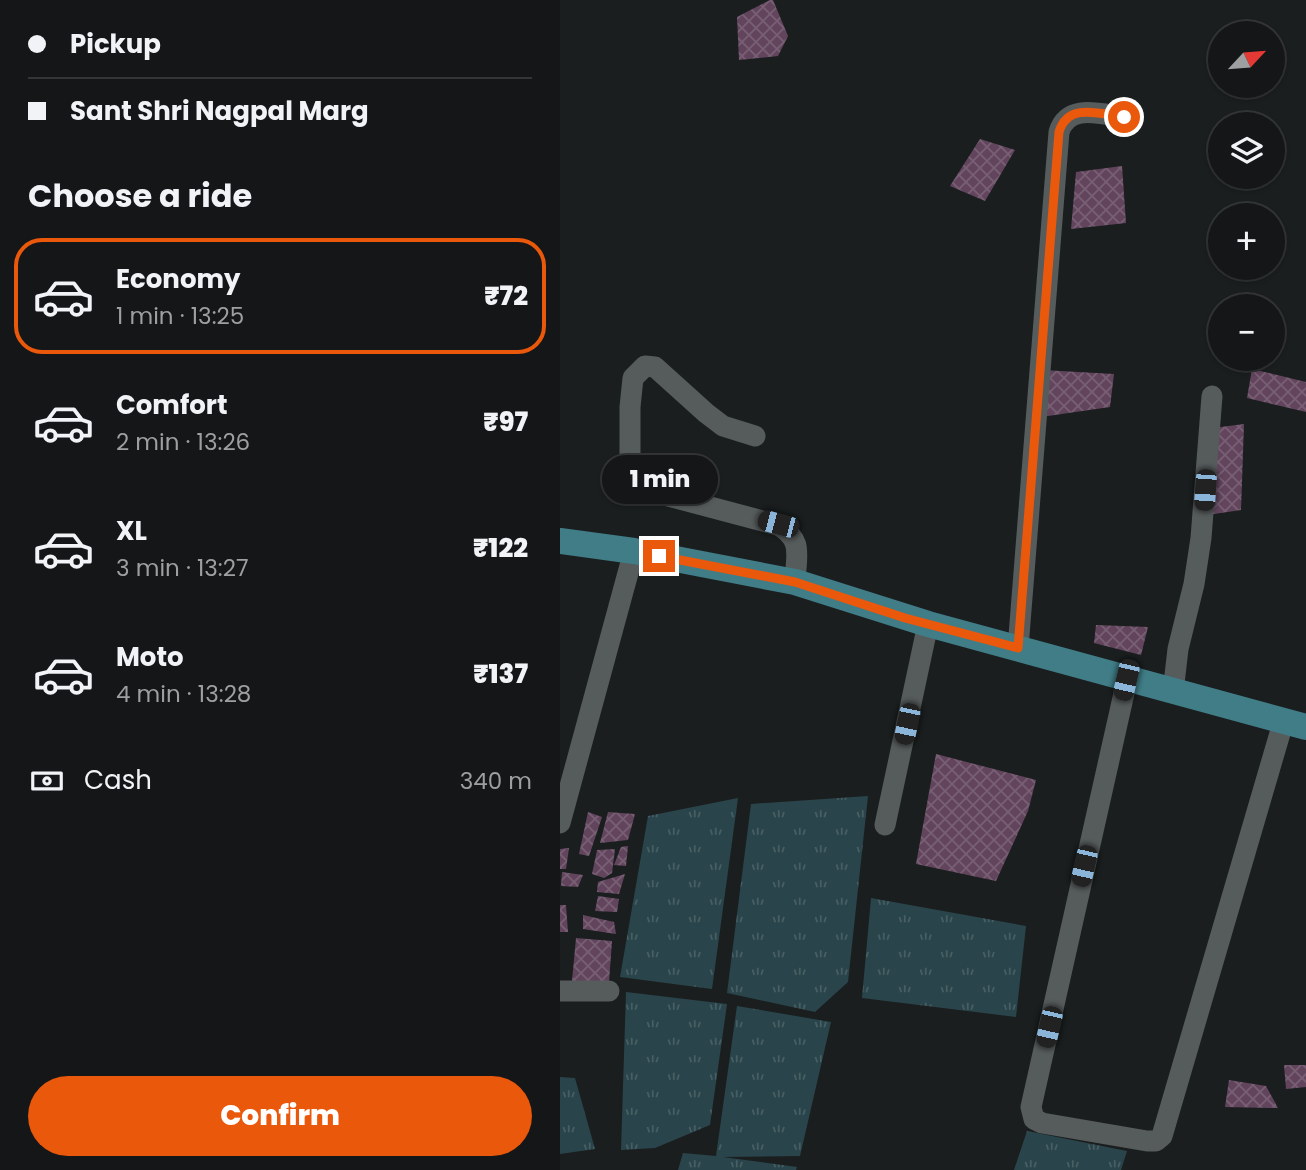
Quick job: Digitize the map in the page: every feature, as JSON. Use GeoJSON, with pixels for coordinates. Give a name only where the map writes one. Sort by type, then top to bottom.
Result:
{"type":"FeatureCollection","features":[{"type":"Feature","properties":{"kind":"main road"},"geometry":{"type":"LineString","coordinates":[[560,541],[634,551],[795,582],[928,624],[1294,725]]}},
{"type":"Feature","properties":{"kind":"street"},"geometry":{"type":"LineString","coordinates":[[1018,648],[1059,132],[1065,119],[1074,113],[1124,117]]}},
{"type":"Feature","properties":{"kind":"street"},"geometry":{"type":"LineString","coordinates":[[755,436],[723,426],[655,367],[645,366],[633,378],[630,407],[631,465],[638,480],[657,493],[778,524],[786,529],[797,544],[795,582]]}},
{"type":"Feature","properties":{"kind":"street"},"geometry":{"type":"LineString","coordinates":[[1173,692],[1178,649],[1194,584],[1201,538],[1212,396]]}},
{"type":"Feature","properties":{"kind":"street"},"geometry":{"type":"LineString","coordinates":[[560,823],[634,551]]}},
{"type":"Feature","properties":{"kind":"street"},"geometry":{"type":"LineString","coordinates":[[885,825],[928,624]]}},
{"type":"Feature","properties":{"kind":"street"},"geometry":{"type":"LineString","coordinates":[[1126,680],[1031,1107],[1034,1119],[1042,1123],[1147,1141],[1156,1141],[1162,1136],[1294,725]]}},
{"type":"Feature","properties":{"kind":"street"},"geometry":{"type":"LineString","coordinates":[[560,991],[609,991]]}},
{"type":"Feature","properties":{"kind":"green space"},"geometry":{"type":"Polygon","coordinates":[[[868,796],[848,982],[815,1012],[727,993],[751,804],[868,796]]]}},
{"type":"Feature","properties":{"kind":"green space"},"geometry":{"type":"Polygon","coordinates":[[[738,798],[712,989],[620,977],[648,816],[738,798]]]}},
{"type":"Feature","properties":{"kind":"green space"},"geometry":{"type":"Polygon","coordinates":[[[871,898],[1026,926],[1016,1017],[862,998],[871,898]]]}},
{"type":"Feature","properties":{"kind":"green space"},"geometry":{"type":"Polygon","coordinates":[[[626,992],[727,1004],[710,1125],[655,1148],[621,1150],[626,992]]]}},
{"type":"Feature","properties":{"kind":"green space"},"geometry":{"type":"Polygon","coordinates":[[[737,1006],[831,1022],[800,1156],[723,1157],[797,1167],[796,1170],[678,1170],[683,1153],[716,1156],[737,1006]]]}},
{"type":"Feature","properties":{"kind":"green space"},"geometry":{"type":"Polygon","coordinates":[[[560,1077],[575,1078],[595,1149],[560,1154],[560,1077]]]}},
{"type":"Feature","properties":{"kind":"green space"},"geometry":{"type":"Polygon","coordinates":[[[1027,1131],[1127,1151],[1121,1170],[1014,1170],[1027,1131]]]}},
{"type":"Feature","properties":{"kind":"building"},"geometry":{"type":"Polygon","coordinates":[[[773,0],[788,36],[778,56],[739,60],[737,17],[773,0]]]}},
{"type":"Feature","properties":{"kind":"building"},"geometry":{"type":"Polygon","coordinates":[[[980,139],[1015,150],[985,201],[950,186],[980,139]]]}},
{"type":"Feature","properties":{"kind":"building"},"geometry":{"type":"Polygon","coordinates":[[[1122,166],[1126,223],[1071,229],[1076,172],[1122,166]]]}},
{"type":"Feature","properties":{"kind":"building"},"geometry":{"type":"Polygon","coordinates":[[[1043,370],[1114,374],[1110,407],[1041,417],[1043,370]]]}},
{"type":"Feature","properties":{"kind":"building"},"geometry":{"type":"Polygon","coordinates":[[[1252,371],[1306,382],[1306,412],[1247,398],[1252,371]]]}},
{"type":"Feature","properties":{"kind":"building"},"geometry":{"type":"Polygon","coordinates":[[[1244,424],[1241,510],[1207,515],[1213,428],[1244,424]]]}},
{"type":"Feature","properties":{"kind":"building"},"geometry":{"type":"Polygon","coordinates":[[[1096,625],[1148,627],[1141,655],[1094,643],[1096,625]]]}},
{"type":"Feature","properties":{"kind":"building"},"geometry":{"type":"Polygon","coordinates":[[[936,754],[1036,780],[1028,811],[996,881],[916,864],[936,754]]]}},
{"type":"Feature","properties":{"kind":"building"},"geometry":{"type":"Polygon","coordinates":[[[588,812],[602,817],[589,856],[579,854],[588,812]]]}},
{"type":"Feature","properties":{"kind":"building"},"geometry":{"type":"Polygon","coordinates":[[[608,812],[635,814],[628,840],[600,843],[608,812]]]}},
{"type":"Feature","properties":{"kind":"building"},"geometry":{"type":"Polygon","coordinates":[[[628,846],[626,866],[614,865],[621,847],[628,846]]]}},
{"type":"Feature","properties":{"kind":"building"},"geometry":{"type":"Polygon","coordinates":[[[569,848],[566,869],[560,869],[560,849],[569,848]]]}},
{"type":"Feature","properties":{"kind":"building"},"geometry":{"type":"Polygon","coordinates":[[[615,849],[612,873],[604,878],[592,874],[597,850],[615,849]]]}},
{"type":"Feature","properties":{"kind":"building"},"geometry":{"type":"Polygon","coordinates":[[[562,872],[583,875],[578,887],[561,886],[562,872]]]}},
{"type":"Feature","properties":{"kind":"building"},"geometry":{"type":"Polygon","coordinates":[[[625,874],[619,894],[597,892],[598,882],[625,874]]]}},
{"type":"Feature","properties":{"kind":"building"},"geometry":{"type":"Polygon","coordinates":[[[598,896],[619,899],[617,912],[595,911],[598,896]]]}},
{"type":"Feature","properties":{"kind":"building"},"geometry":{"type":"Polygon","coordinates":[[[560,905],[566,905],[568,932],[560,932],[560,905]]]}},
{"type":"Feature","properties":{"kind":"building"},"geometry":{"type":"Polygon","coordinates":[[[583,915],[614,922],[616,934],[583,929],[583,915]]]}},
{"type":"Feature","properties":{"kind":"building"},"geometry":{"type":"Polygon","coordinates":[[[576,938],[612,941],[609,982],[572,981],[576,938]]]}},
{"type":"Feature","properties":{"kind":"building"},"geometry":{"type":"Polygon","coordinates":[[[1284,1065],[1306,1065],[1306,1087],[1286,1089],[1284,1065]]]}},
{"type":"Feature","properties":{"kind":"building"},"geometry":{"type":"Polygon","coordinates":[[[1229,1080],[1266,1086],[1278,1108],[1225,1107],[1229,1080]]]}},
{"type":"Feature","properties":{"kind":"route"},"geometry":{"type":"LineString","coordinates":[[659,556],[795,582],[905,618],[1018,648],[1059,132],[1065,119],[1074,113],[1124,117]]}}]}
